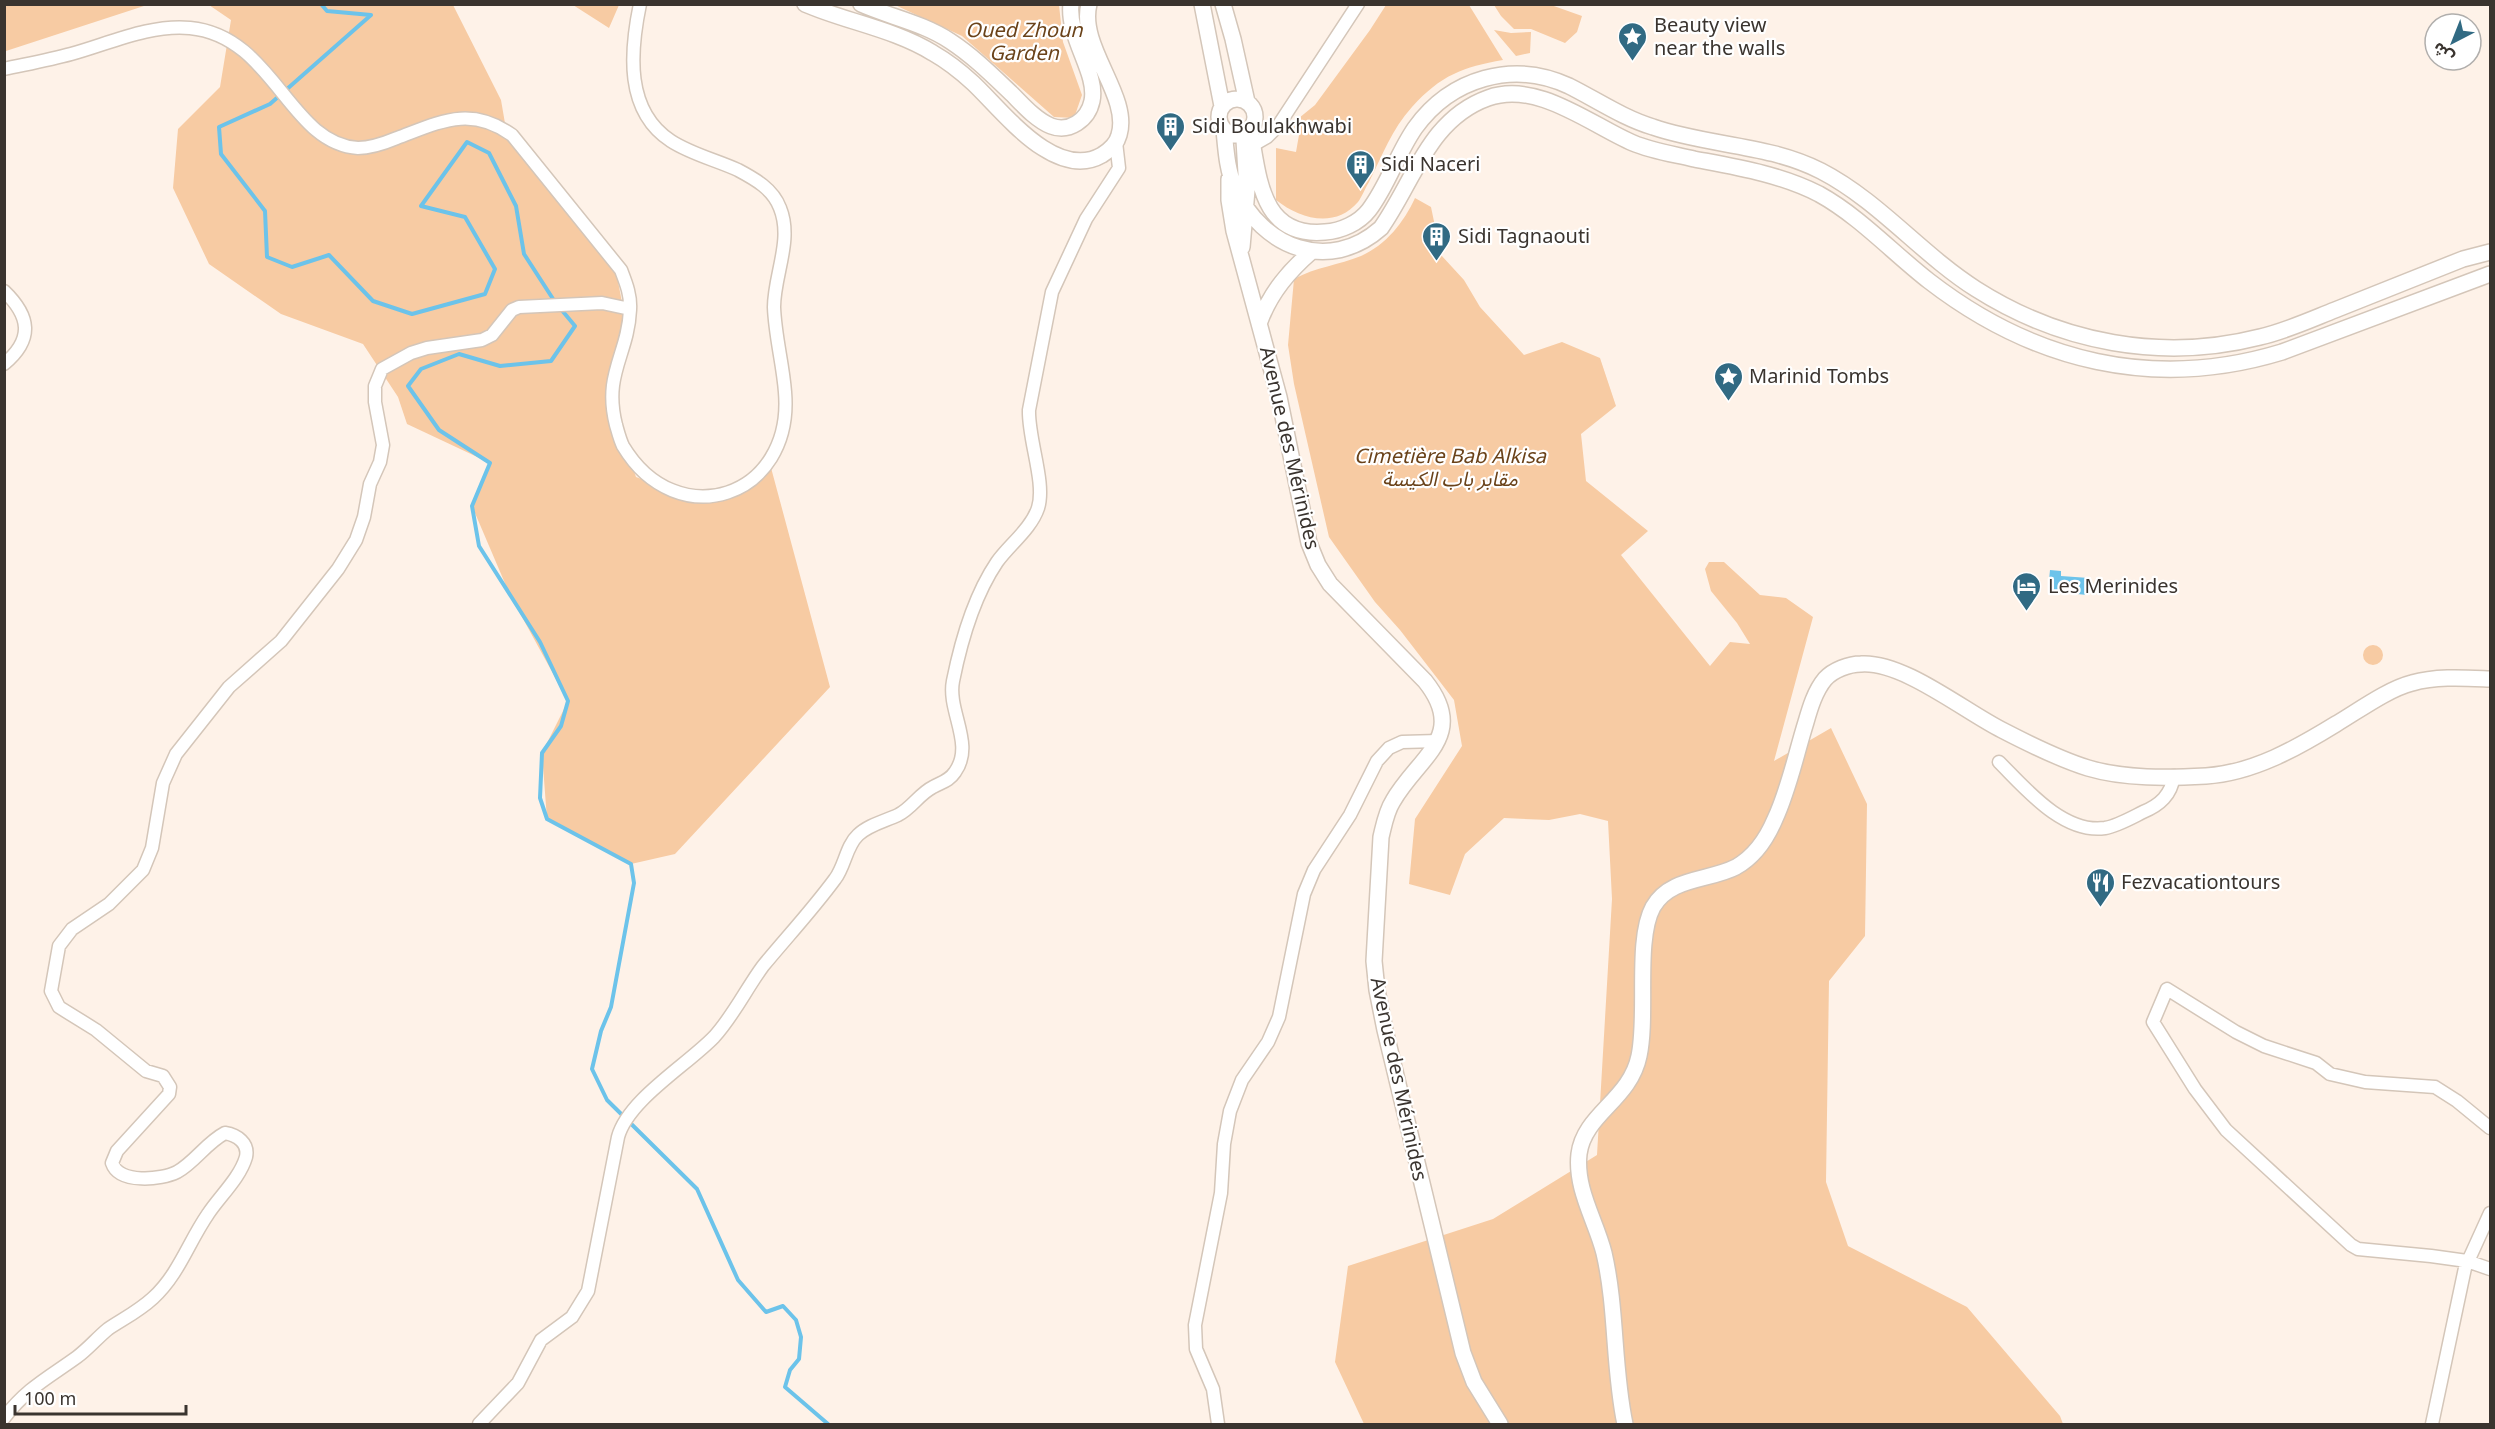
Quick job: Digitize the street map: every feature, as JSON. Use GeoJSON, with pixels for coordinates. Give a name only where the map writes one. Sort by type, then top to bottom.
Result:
{"type":"FeatureCollection","features":[{"type":"Feature","properties":{"kind":"main road"},"geometry":{"type":"LineString","coordinates":[[805,4],[904,38],[933,52],[972,82],[1026,135],[1055,155],[1085,161],[1106,153],[1116,142],[1121,120],[1089,33],[1087,15],[1089,4]]}},
{"type":"Feature","properties":{"kind":"main road"},"geometry":{"type":"LineString","coordinates":[[861,4],[942,36],[976,61],[1037,117],[1051,126],[1065,128],[1082,120],[1093,100],[1090,81],[1071,26],[1071,4]]}},
{"type":"Feature","properties":{"kind":"main road"},"geometry":{"type":"LineString","coordinates":[[1202,4],[1222,106],[1219,120],[1224,130],[1229,173],[1247,209],[1258,224],[1278,239],[1312,251],[1341,249],[1372,236],[1390,214],[1424,153],[1440,130],[1463,111],[1485,99],[1514,95],[1538,98],[1558,104],[1623,139],[1647,148],[1770,175],[1796,183],[1821,195],[1846,212],[1928,280],[1994,324],[2037,344],[2106,364],[2166,370],[2240,364],[2282,352],[2490,274]]}},
{"type":"Feature","properties":{"kind":"main road"},"geometry":{"type":"LineString","coordinates":[[1223,4],[1247,102],[1255,114],[1249,136],[1247,209],[1242,253]]}},
{"type":"Feature","properties":{"kind":"main road"},"geometry":{"type":"LineString","coordinates":[[1249,136],[1263,197],[1274,214],[1289,226],[1305,231],[1317,233],[1337,230],[1357,220],[1370,209],[1415,128],[1445,98],[1463,86],[1493,75],[1536,75],[1568,86],[1652,127],[1760,149],[1808,165],[1846,186],[1948,269],[2008,307],[2075,335],[2115,344],[2144,347],[2206,347],[2259,337],[2290,328],[2463,260],[2490,252]]}},
{"type":"Feature","properties":{"kind":"main road"},"geometry":{"type":"LineString","coordinates":[[1222,106],[1234,99],[1247,102]]}},
{"type":"Feature","properties":{"kind":"main road"},"geometry":{"type":"LineString","coordinates":[[1224,130],[1231,134],[1249,136]]}},
{"type":"Feature","properties":{"kind":"main road","name":"Avenue des Mérinides"},"geometry":{"type":"LineString","coordinates":[[1229,173],[1230,214],[1279,397],[1292,466],[1312,550],[1330,584],[1425,681],[1438,698],[1443,712],[1438,741],[1431,754],[1392,802],[1386,818],[1381,837],[1374,961],[1385,1030],[1463,1353],[1474,1382],[1500,1425]]}},
{"type":"Feature","properties":{"kind":"main road"},"geometry":{"type":"LineString","coordinates":[[1260,321],[1275,289],[1312,251]]}},
{"type":"Feature","properties":{"kind":"main road"},"geometry":{"type":"LineString","coordinates":[[1625,1425],[1618,1394],[1613,1311],[1603,1252],[1582,1191],[1579,1157],[1584,1137],[1596,1118],[1616,1101],[1633,1076],[1639,1057],[1645,934],[1653,907],[1665,894],[1681,884],[1735,868],[1752,855],[1764,841],[1776,818],[1810,709],[1827,676],[1854,665],[1866,664],[1880,667],[1929,687],[2000,729],[2084,766],[2125,774],[2174,776],[2220,775],[2246,769],[2271,759],[2410,683],[2456,677],[2490,679]]}},
{"type":"Feature","properties":{"kind":"street"},"geometry":{"type":"LineString","coordinates":[[4,69],[68,55],[151,31],[188,27],[220,35],[246,51],[318,133],[332,141],[357,148],[380,145],[448,119],[465,117],[497,124],[512,135],[616,261],[630,294],[630,309],[612,382],[613,413],[622,444],[650,478],[668,489],[685,495],[710,496],[734,490],[749,482],[770,462],[782,439],[785,392],[774,311],[784,244],[784,222],[780,207],[770,191],[753,177],[672,141],[647,119],[639,104],[634,78],[640,4]]}},
{"type":"Feature","properties":{"kind":"street"},"geometry":{"type":"LineString","coordinates":[[1249,136],[1267,137],[1278,126],[1358,4]]}},
{"type":"Feature","properties":{"kind":"street"},"geometry":{"type":"LineString","coordinates":[[479,1425],[518,1383],[541,1340],[572,1317],[588,1291],[618,1137],[627,1117],[715,1036],[744,998],[762,968],[835,880],[855,837],[863,830],[900,814],[933,787],[946,782],[959,767],[963,742],[952,704],[952,682],[973,611],[987,579],[998,560],[1032,520],[1038,508],[1040,492],[1029,425],[1029,410],[1047,310],[1052,292],[1086,219],[1119,168],[1116,142]]}},
{"type":"Feature","properties":{"kind":"street"},"geometry":{"type":"LineString","coordinates":[[4,291],[20,308],[26,322],[21,346],[4,364]]}},
{"type":"Feature","properties":{"kind":"street"},"geometry":{"type":"LineString","coordinates":[[4,1418],[15,1402],[36,1384],[80,1355],[110,1328],[133,1314],[173,1277],[202,1223],[228,1188],[246,1156],[246,1146],[240,1138],[225,1133],[215,1138],[178,1171],[166,1176],[133,1177],[114,1169],[112,1163],[117,1151],[169,1094],[170,1086],[163,1076],[140,1067],[96,1030],[59,1007],[51,991],[59,946],[72,929],[109,904],[143,870],[152,848],[163,783],[176,754],[229,687],[281,641],[338,569],[356,540],[383,445],[375,402],[375,386],[382,369],[427,348],[482,340],[492,335],[512,310],[540,305],[602,303],[630,309]]}},
{"type":"Feature","properties":{"kind":"street"},"geometry":{"type":"LineString","coordinates":[[1218,1425],[1213,1389],[1200,1361],[1195,1332],[1221,1193],[1224,1144],[1230,1111],[1242,1080],[1269,1042],[1279,1017],[1304,894],[1314,870],[1350,815],[1377,761],[1389,748],[1402,742],[1438,741]]}},
{"type":"Feature","properties":{"kind":"street"},"geometry":{"type":"LineString","coordinates":[[1999,762],[2032,795],[2060,818],[2085,826],[2104,828],[2152,808],[2168,795],[2172,789],[2174,776]]}},
{"type":"Feature","properties":{"kind":"street"},"geometry":{"type":"LineString","coordinates":[[2490,1128],[2457,1101],[2435,1087],[2365,1082],[2330,1074],[2316,1063],[2264,1046],[2236,1032],[2167,989],[2153,1022],[2195,1089],[2226,1130],[2351,1245],[2358,1249],[2467,1261],[2490,1269]]}},
{"type":"Feature","properties":{"kind":"street"},"geometry":{"type":"LineString","coordinates":[[2432,1425],[2467,1261],[2490,1213]]}},
{"type":"Feature","properties":{"kind":"green space"},"geometry":{"type":"Polygon","coordinates":[[[5,4],[147,4],[147,5],[6,51],[5,4]]]}},
{"type":"Feature","properties":{"kind":"green space"},"geometry":{"type":"Polygon","coordinates":[[[209,5],[453,5],[501,100],[507,135],[614,260],[627,329],[611,405],[636,477],[700,501],[770,464],[830,687],[675,854],[631,864],[547,819],[542,753],[568,701],[510,595],[472,506],[490,463],[407,424],[398,397],[363,344],[281,314],[209,264],[173,188],[178,129],[220,87],[231,20],[209,5]]]}},
{"type":"Feature","properties":{"kind":"green space"},"geometry":{"type":"Polygon","coordinates":[[[573,5],[619,5],[609,28],[573,5]]]}},
{"type":"Feature","properties":{"kind":"green space","name":"Oued Zhoun Garden"},"geometry":{"type":"Polygon","coordinates":[[[895,5],[1059,5],[1063,42],[1082,95],[1074,118],[1054,117],[962,36],[895,5]]]}},
{"type":"Feature","properties":{"kind":"green space"},"geometry":{"type":"Polygon","coordinates":[[[1386,5],[1469,5],[1503,60],[1453,74],[1423,96],[1399,124],[1361,198],[1349,210],[1339,216],[1317,218],[1285,207],[1276,200],[1276,148],[1296,152],[1299,135],[1283,131],[1315,105],[1386,5]]]}},
{"type":"Feature","properties":{"kind":"green space"},"geometry":{"type":"Polygon","coordinates":[[[1494,5],[1551,5],[1582,16],[1577,32],[1565,43],[1531,29],[1514,29],[1494,5]]]}},
{"type":"Feature","properties":{"kind":"green space"},"geometry":{"type":"Polygon","coordinates":[[[1494,30],[1511,33],[1531,32],[1530,53],[1516,56],[1494,30]]]}},
{"type":"Feature","properties":{"kind":"green space","name":"Cimetière Bab Alkisa مقابر باب الكيسة"},"geometry":{"type":"Polygon","coordinates":[[[1415,198],[1431,207],[1441,255],[1464,280],[1480,307],[1524,355],[1562,342],[1600,358],[1616,406],[1581,434],[1586,481],[1648,531],[1621,555],[1710,666],[1730,642],[1750,644],[1737,623],[1711,591],[1705,569],[1709,562],[1724,562],[1760,595],[1786,598],[1813,617],[1774,761],[1831,728],[1867,804],[1865,936],[1829,981],[1826,1182],[1848,1246],[1967,1307],[2060,1416],[2063,1424],[1364,1424],[1335,1362],[1348,1266],[1493,1219],[1597,1155],[1612,899],[1608,821],[1580,814],[1549,820],[1504,818],[1465,854],[1450,895],[1409,884],[1415,819],[1462,746],[1454,700],[1400,630],[1375,602],[1329,537],[1294,384],[1288,345],[1294,279],[1361,256],[1378,246],[1393,232],[1415,198]]]}},
{"type":"Feature","properties":{"kind":"green space"},"geometry":{"type":"Polygon","coordinates":[[[2369,645],[2377,645],[2383,651],[2383,659],[2377,665],[2369,665],[2363,659],[2363,651],[2369,645]]]}},
{"type":"Feature","properties":{"kind":"water"},"geometry":{"type":"Polygon","coordinates":[[[2050,570],[2061,571],[2061,576],[2089,578],[2087,595],[2048,591],[2050,570]]]}},
{"type":"Feature","properties":{"kind":"waterway"},"geometry":{"type":"LineString","coordinates":[[321,4],[327,11],[371,15],[270,104],[219,127],[221,154],[265,211],[267,257],[292,267],[329,255],[373,301],[412,314],[485,294],[495,269],[465,217],[421,206],[467,142],[489,153],[516,206],[524,254],[555,302]]}},
{"type":"Feature","properties":{"kind":"waterway"},"geometry":{"type":"LineString","coordinates":[[560,308],[575,326],[551,361],[500,366],[459,354],[421,369],[408,386],[439,430],[490,463],[472,506],[479,546],[540,642],[568,701],[561,726],[542,753],[540,798],[547,819],[631,864],[634,883],[611,1007],[601,1031],[592,1069],[607,1100],[697,1189],[738,1280],[766,1312],[783,1306],[796,1320],[801,1337],[799,1359],[790,1370],[785,1387],[828,1424]]}},
{"type":"Feature","properties":{"kind":"place","name":"Beauty view near the walls"},"geometry":{"type":"Point","coordinates":[1633,62]}},
{"type":"Feature","properties":{"kind":"place","name":"Sidi Boulakhwabi"},"geometry":{"type":"Point","coordinates":[1171,152]}},
{"type":"Feature","properties":{"kind":"place","name":"Sidi Naceri"},"geometry":{"type":"Point","coordinates":[1360,190]}},
{"type":"Feature","properties":{"kind":"place","name":"Sidi Tagnaouti"},"geometry":{"type":"Point","coordinates":[1437,262]}},
{"type":"Feature","properties":{"kind":"place","name":"Marinid Tombs"},"geometry":{"type":"Point","coordinates":[1728,402]}},
{"type":"Feature","properties":{"kind":"place","name":"Les Merinides"},"geometry":{"type":"Point","coordinates":[2027,612]}},
{"type":"Feature","properties":{"kind":"place","name":"Fezvacationtours"},"geometry":{"type":"Point","coordinates":[2100,908]}}]}
